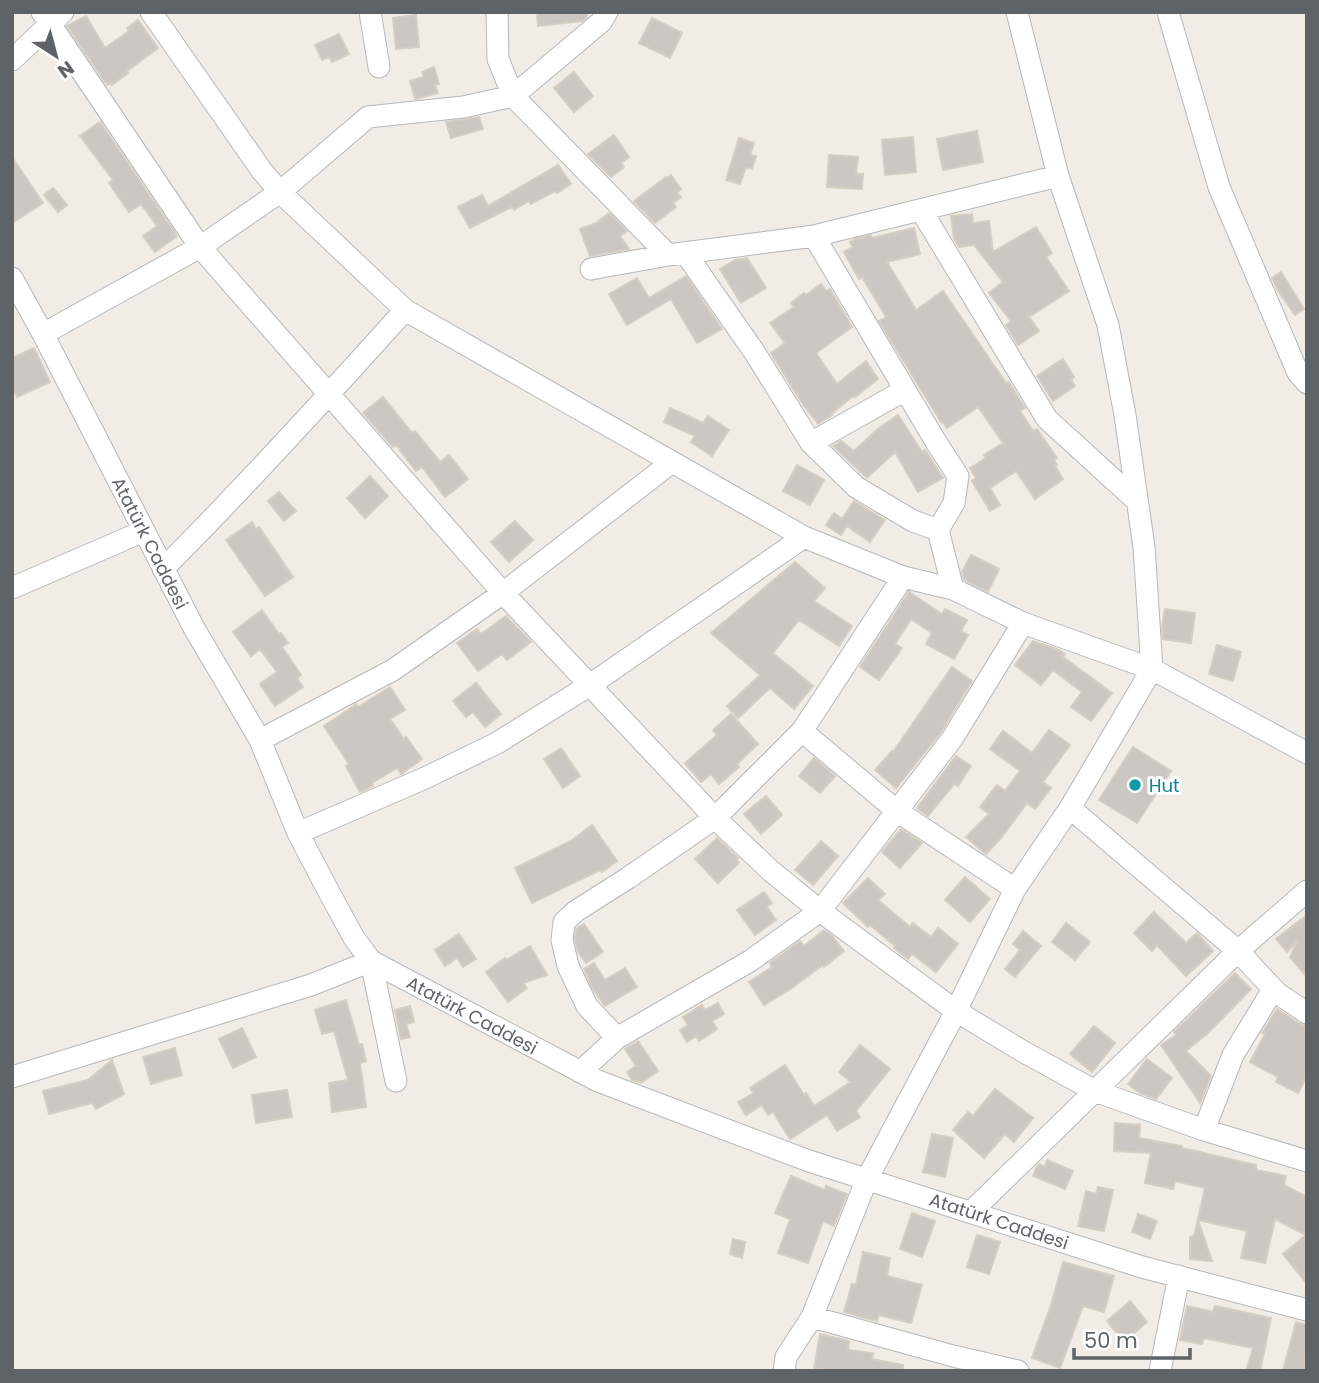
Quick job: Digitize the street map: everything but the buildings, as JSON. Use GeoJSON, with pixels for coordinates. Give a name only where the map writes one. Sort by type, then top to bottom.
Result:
{"type":"FeatureCollection","features":[{"type":"Feature","properties":{"kind":"street"},"geometry":{"type":"LineString","coordinates":[[151,12],[262,171],[280,192],[405,310],[804,537],[903,577],[953,589],[1023,623],[1152,669],[1307,753]]}},
{"type":"Feature","properties":{"kind":"street"},"geometry":{"type":"LineString","coordinates":[[370,12],[379,67]]}},
{"type":"Feature","properties":{"kind":"street"},"geometry":{"type":"LineString","coordinates":[[497,12],[498,59],[513,96],[677,254],[755,353],[811,443],[856,487],[913,522],[938,530]]}},
{"type":"Feature","properties":{"kind":"street"},"geometry":{"type":"LineString","coordinates":[[43,334],[200,247],[280,192],[368,117],[463,107],[513,96],[601,22],[607,12]]}},
{"type":"Feature","properties":{"kind":"street"},"geometry":{"type":"LineString","coordinates":[[784,1371],[786,1357],[812,1317],[867,1180],[956,1011],[1015,890],[1070,808],[1152,669],[1144,547],[1125,415],[1108,325],[1058,176],[1017,12]]}},
{"type":"Feature","properties":{"kind":"street"},"geometry":{"type":"LineString","coordinates":[[1168,12],[1219,187],[1298,373],[1307,383]]}},
{"type":"Feature","properties":{"kind":"street"},"geometry":{"type":"LineString","coordinates":[[12,60],[52,16],[200,247],[503,593],[715,818],[771,871],[820,911],[956,1011],[1096,1091],[1204,1130],[1307,1161]]}},
{"type":"Feature","properties":{"kind":"street"},"geometry":{"type":"LineString","coordinates":[[592,269],[677,254],[814,236],[1058,176]]}},
{"type":"Feature","properties":{"kind":"street"},"geometry":{"type":"LineString","coordinates":[[921,211],[1047,419],[1138,501]]}},
{"type":"Feature","properties":{"kind":"street"},"geometry":{"type":"LineString","coordinates":[[814,236],[958,476],[954,503],[938,530],[953,589]]}},
{"type":"Feature","properties":{"kind":"street","name":"Atatürk Caddesi"},"geometry":{"type":"LineString","coordinates":[[12,278],[22,313],[43,334],[194,628],[260,740],[298,833],[354,938],[371,961],[598,1081],[809,1161],[1142,1267],[1307,1310]]}},
{"type":"Feature","properties":{"kind":"street"},"geometry":{"type":"LineString","coordinates":[[163,569],[330,395],[405,310]]}},
{"type":"Feature","properties":{"kind":"street"},"geometry":{"type":"LineString","coordinates":[[811,443],[905,390]]}},
{"type":"Feature","properties":{"kind":"street"},"geometry":{"type":"LineString","coordinates":[[260,740],[393,670],[503,593],[672,463]]}},
{"type":"Feature","properties":{"kind":"street"},"geometry":{"type":"LineString","coordinates":[[12,588],[144,531]]}},
{"type":"Feature","properties":{"kind":"street"},"geometry":{"type":"LineString","coordinates":[[298,833],[425,778],[496,743],[590,685],[804,537]]}},
{"type":"Feature","properties":{"kind":"street"},"geometry":{"type":"LineString","coordinates":[[617,1038],[587,1006],[568,966],[562,940],[564,922],[576,911],[715,818],[802,732],[903,577]]}},
{"type":"Feature","properties":{"kind":"street"},"geometry":{"type":"LineString","coordinates":[[580,1072],[617,1038],[750,961],[820,911],[951,739],[1023,623]]}},
{"type":"Feature","properties":{"kind":"street"},"geometry":{"type":"LineString","coordinates":[[802,732],[897,811],[1015,890]]}},
{"type":"Feature","properties":{"kind":"street"},"geometry":{"type":"LineString","coordinates":[[1070,808],[1238,951],[1277,993],[1307,1013]]}},
{"type":"Feature","properties":{"kind":"street"},"geometry":{"type":"LineString","coordinates":[[971,1212],[1238,951],[1307,891]]}},
{"type":"Feature","properties":{"kind":"street"},"geometry":{"type":"LineString","coordinates":[[12,1077],[311,985],[371,961],[396,1081]]}},
{"type":"Feature","properties":{"kind":"street"},"geometry":{"type":"LineString","coordinates":[[1204,1130],[1233,1055],[1269,996],[1277,993]]}},
{"type":"Feature","properties":{"kind":"street"},"geometry":{"type":"LineString","coordinates":[[1160,1371],[1179,1276]]}},
{"type":"Feature","properties":{"kind":"street"},"geometry":{"type":"LineString","coordinates":[[812,1317],[1018,1371]]}},
{"type":"Feature","properties":{"kind":"place","name":"Hut"},"geometry":{"type":"Point","coordinates":[1135,785]}}]}
